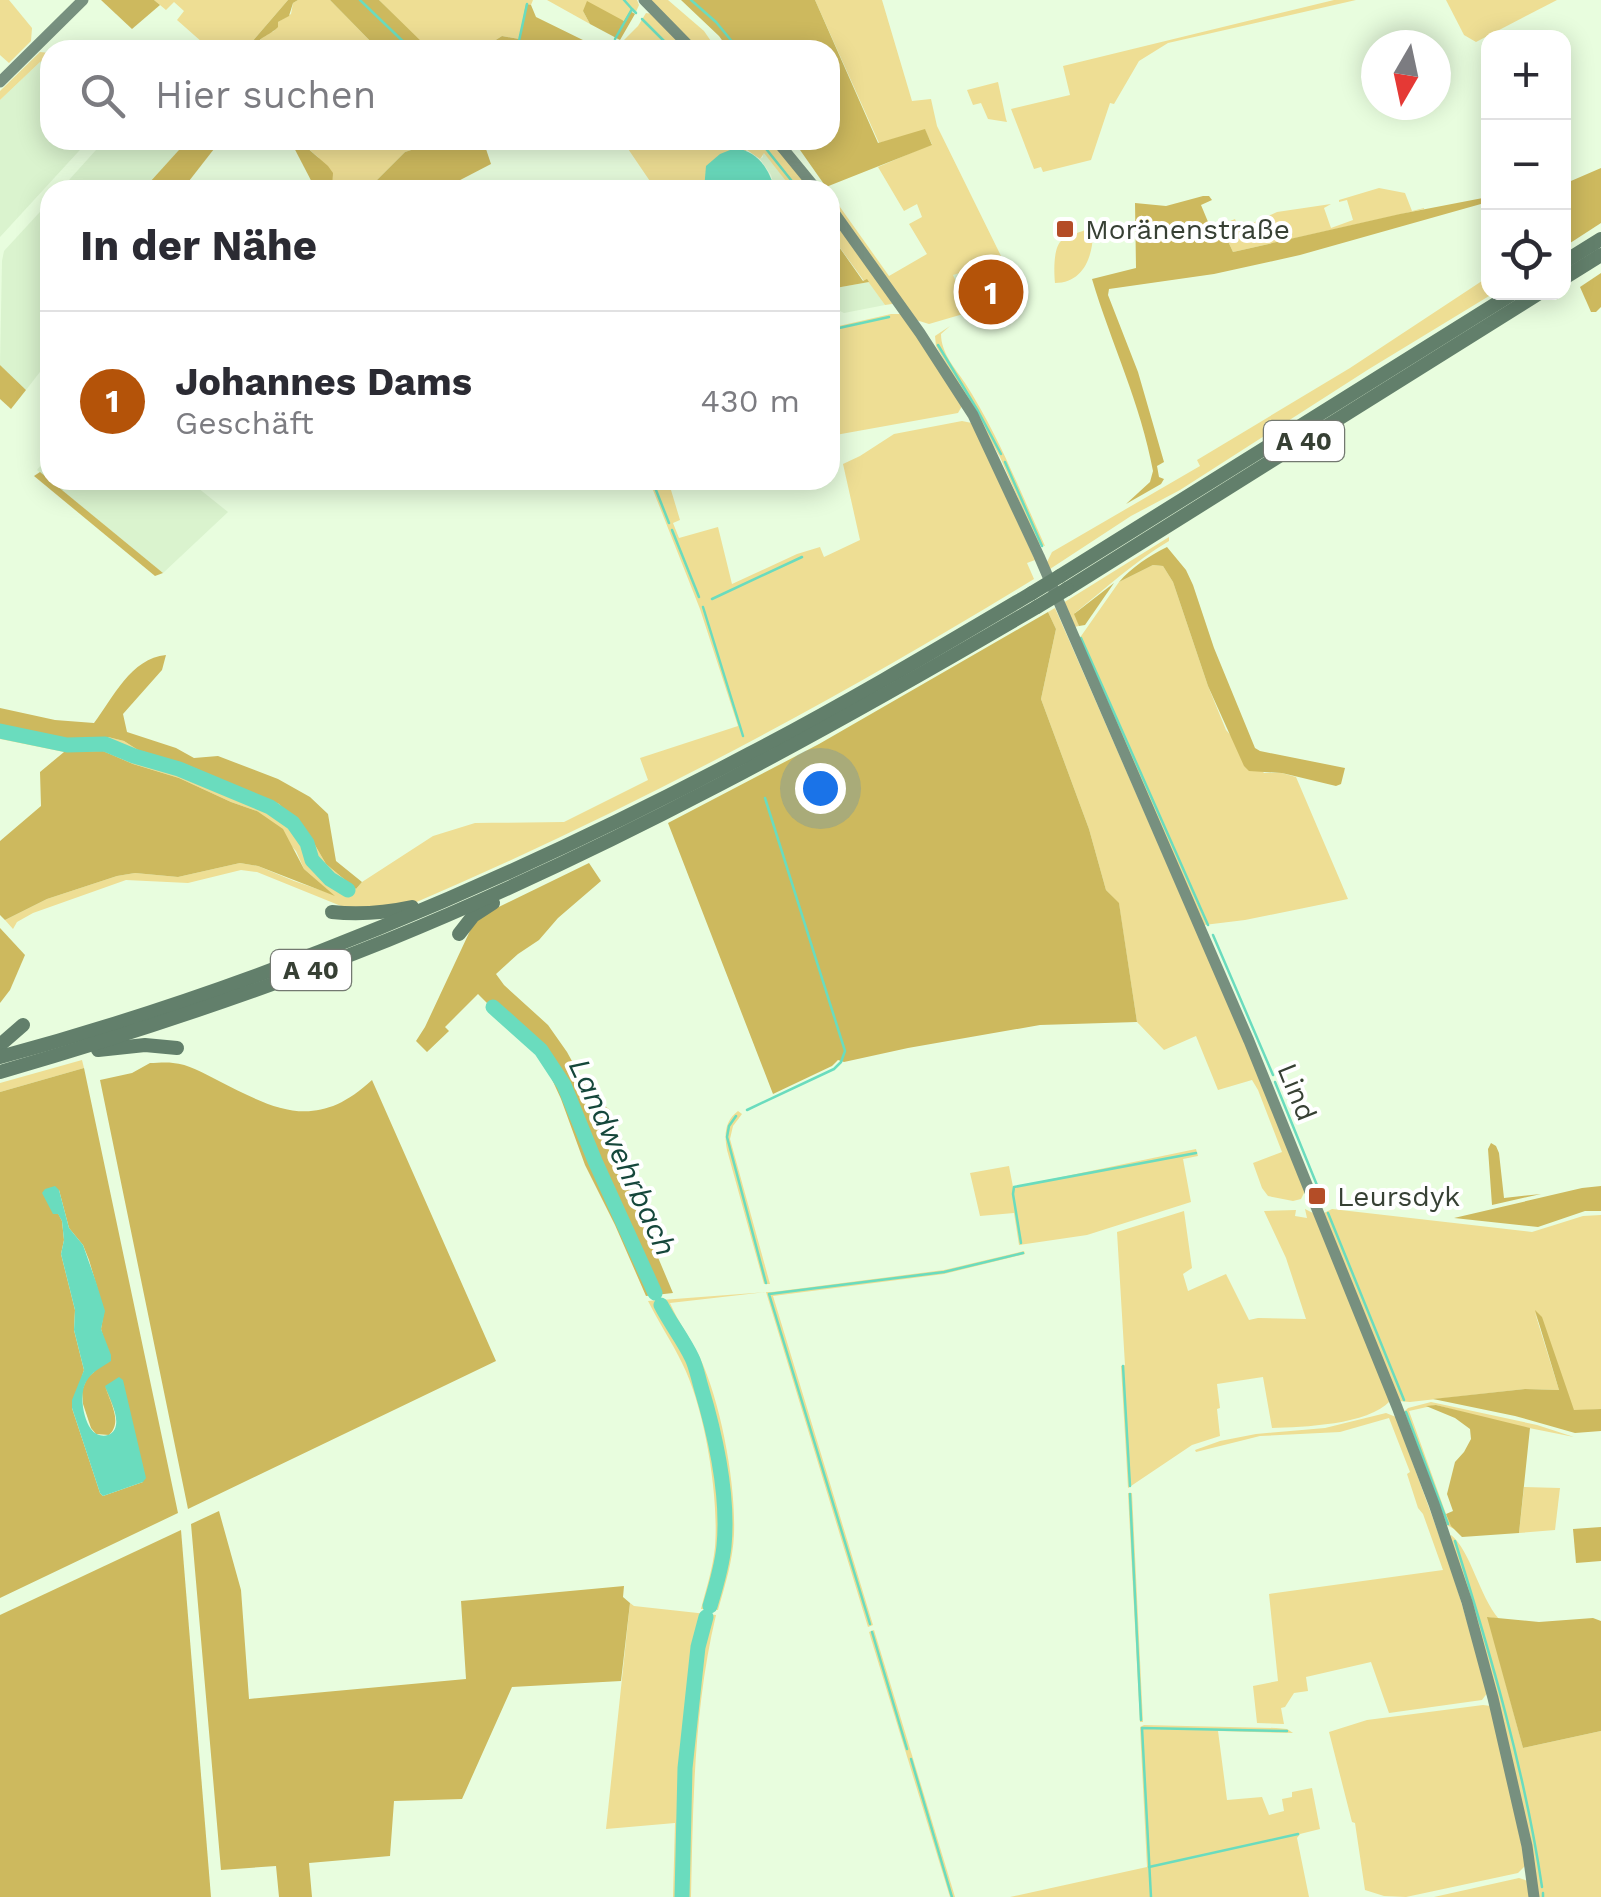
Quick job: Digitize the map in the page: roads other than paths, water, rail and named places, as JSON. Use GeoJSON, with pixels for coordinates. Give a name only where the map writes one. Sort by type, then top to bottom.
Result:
{"type":"FeatureCollection","features":[{"type":"Feature","properties":{"kind":"highway"},"geometry":{"type":"LineString","coordinates":[[1571,258],[1601,239]]}},
{"type":"Feature","properties":{"kind":"highway"},"geometry":{"type":"LineString","coordinates":[[1571,273],[1601,254]]}},
{"type":"Feature","properties":{"kind":"highway","name":"A 40"},"geometry":{"type":"LineString","coordinates":[[1063,582],[1503,300]]}},
{"type":"Feature","properties":{"kind":"highway","name":"A 40"},"geometry":{"type":"LineString","coordinates":[[0,1072],[147,1028],[388,940],[554,867],[750,770],[921,675],[1063,582],[1528,300]]}},
{"type":"Feature","properties":{"kind":"highway","name":"A 40"},"geometry":{"type":"LineString","coordinates":[[0,1058],[226,986],[447,900],[752,753],[1034,600]]}},
{"type":"Feature","properties":{"kind":"highway"},"geometry":{"type":"LineString","coordinates":[[459,934],[473,916],[554,867]]}},
{"type":"Feature","properties":{"kind":"highway"},"geometry":{"type":"LineString","coordinates":[[332,912],[379,914],[447,900]]}},
{"type":"Feature","properties":{"kind":"highway"},"geometry":{"type":"LineString","coordinates":[[0,1045],[23,1025]]}},
{"type":"Feature","properties":{"kind":"highway"},"geometry":{"type":"LineString","coordinates":[[62,1054],[145,1045],[177,1048]]}},
{"type":"Feature","properties":{"kind":"main road"},"geometry":{"type":"LineString","coordinates":[[43,40],[83,0]]}},
{"type":"Feature","properties":{"kind":"main road"},"geometry":{"type":"LineString","coordinates":[[644,0],[683,40]]}},
{"type":"Feature","properties":{"kind":"main road"},"geometry":{"type":"LineString","coordinates":[[0,82],[40,42]]}},
{"type":"Feature","properties":{"kind":"main road"},"geometry":{"type":"LineString","coordinates":[[784,150],[809,180]]}},
{"type":"Feature","properties":{"kind":"main road","name":"Lind"},"geometry":{"type":"LineString","coordinates":[[840,221],[973,415],[1039,556],[1241,1022],[1397,1408],[1467,1602],[1527,1846],[1534,1897]]}},
{"type":"Feature","properties":{"kind":"water"},"geometry":{"type":"Polygon","coordinates":[[[730,150],[750,153],[761,162],[771,180],[705,180],[706,166],[730,150]]]}},
{"type":"Feature","properties":{"kind":"water"},"geometry":{"type":"Polygon","coordinates":[[[55,1186],[69,1228],[83,1245],[96,1282],[105,1311],[101,1329],[111,1355],[111,1361],[91,1375],[84,1387],[86,1419],[98,1434],[112,1433],[116,1416],[105,1386],[119,1377],[123,1380],[146,1478],[103,1496],[72,1408],[84,1370],[61,1254],[62,1221],[58,1214],[53,1214],[42,1193],[55,1186]]]}},
{"type":"Feature","properties":{"kind":"waterway"},"geometry":{"type":"LineString","coordinates":[[360,0],[402,40]]}},
{"type":"Feature","properties":{"kind":"waterway"},"geometry":{"type":"LineString","coordinates":[[624,0],[632,9]]}},
{"type":"Feature","properties":{"kind":"waterway"},"geometry":{"type":"LineString","coordinates":[[691,0],[731,40]]}},
{"type":"Feature","properties":{"kind":"waterway"},"geometry":{"type":"LineString","coordinates":[[519,40],[527,4]]}},
{"type":"Feature","properties":{"kind":"waterway"},"geometry":{"type":"LineString","coordinates":[[615,39],[632,9],[636,13]]}},
{"type":"Feature","properties":{"kind":"waterway"},"geometry":{"type":"LineString","coordinates":[[642,19],[663,40]]}},
{"type":"Feature","properties":{"kind":"waterway"},"geometry":{"type":"LineString","coordinates":[[767,150],[791,180]]}},
{"type":"Feature","properties":{"kind":"waterway"},"geometry":{"type":"LineString","coordinates":[[840,328],[889,317]]}},
{"type":"Feature","properties":{"kind":"waterway"},"geometry":{"type":"LineString","coordinates":[[938,345],[1001,454]]}},
{"type":"Feature","properties":{"kind":"waterway"},"geometry":{"type":"LineString","coordinates":[[1005,462],[1042,546]]}},
{"type":"Feature","properties":{"kind":"waterway"},"geometry":{"type":"LineString","coordinates":[[656,490],[669,523]]}},
{"type":"Feature","properties":{"kind":"waterway"},"geometry":{"type":"LineString","coordinates":[[672,530],[699,597]]}},
{"type":"Feature","properties":{"kind":"waterway"},"geometry":{"type":"LineString","coordinates":[[712,599],[802,557]]}},
{"type":"Feature","properties":{"kind":"waterway"},"geometry":{"type":"LineString","coordinates":[[703,607],[743,736]]}},
{"type":"Feature","properties":{"kind":"waterway"},"geometry":{"type":"LineString","coordinates":[[1081,638],[1208,925]]}},
{"type":"Feature","properties":{"kind":"waterway","name":"Landwehrbach"},"geometry":{"type":"LineString","coordinates":[[0,731],[67,745],[105,744],[179,769],[270,807],[293,823],[307,843],[312,860],[330,879],[348,890]]}},
{"type":"Feature","properties":{"kind":"waterway"},"geometry":{"type":"LineString","coordinates":[[747,1110],[834,1069],[845,1051],[765,798]]}},
{"type":"Feature","properties":{"kind":"waterway"},"geometry":{"type":"LineString","coordinates":[[1213,935],[1273,1075]]}},
{"type":"Feature","properties":{"kind":"waterway","name":"Landwehrbach"},"geometry":{"type":"LineString","coordinates":[[493,1007],[541,1050],[564,1085],[655,1293]]}},
{"type":"Feature","properties":{"kind":"waterway"},"geometry":{"type":"LineString","coordinates":[[1275,1082],[1323,1200]]}},
{"type":"Feature","properties":{"kind":"waterway"},"geometry":{"type":"LineString","coordinates":[[736,1116],[727,1137],[766,1283]]}},
{"type":"Feature","properties":{"kind":"waterway"},"geometry":{"type":"LineString","coordinates":[[1021,1243],[1014,1187],[1196,1153]]}},
{"type":"Feature","properties":{"kind":"waterway"},"geometry":{"type":"LineString","coordinates":[[1328,1213],[1404,1400]]}},
{"type":"Feature","properties":{"kind":"waterway"},"geometry":{"type":"LineString","coordinates":[[870,1624],[769,1294],[944,1272],[1023,1253]]}},
{"type":"Feature","properties":{"kind":"waterway","name":"Landwehrbach"},"geometry":{"type":"LineString","coordinates":[[661,1305],[695,1365],[720,1466],[724,1546],[710,1606]]}},
{"type":"Feature","properties":{"kind":"waterway"},"geometry":{"type":"LineString","coordinates":[[1123,1366],[1130,1486]]}},
{"type":"Feature","properties":{"kind":"waterway"},"geometry":{"type":"LineString","coordinates":[[1406,1412],[1448,1524]]}},
{"type":"Feature","properties":{"kind":"waterway"},"geometry":{"type":"LineString","coordinates":[[1130,1494],[1141,1720]]}},
{"type":"Feature","properties":{"kind":"waterway"},"geometry":{"type":"LineString","coordinates":[[1455,1541],[1505,1712],[1542,1887]]}},
{"type":"Feature","properties":{"kind":"waterway","name":"Landwehrbach"},"geometry":{"type":"LineString","coordinates":[[682,1897],[685,1768],[698,1647],[706,1617]]}},
{"type":"Feature","properties":{"kind":"waterway"},"geometry":{"type":"LineString","coordinates":[[872,1632],[907,1749]]}},
{"type":"Feature","properties":{"kind":"waterway"},"geometry":{"type":"LineString","coordinates":[[1151,1897],[1142,1728],[1287,1731]]}},
{"type":"Feature","properties":{"kind":"waterway"},"geometry":{"type":"LineString","coordinates":[[911,1759],[952,1897]]}},
{"type":"Feature","properties":{"kind":"waterway"},"geometry":{"type":"LineString","coordinates":[[1149,1867],[1298,1834]]}},
{"type":"Feature","properties":{"kind":"place","name":"Moränenstraße"},"geometry":{"type":"Point","coordinates":[1065,229]}},
{"type":"Feature","properties":{"kind":"place","name":"Johannes Dams"},"geometry":{"type":"Point","coordinates":[991,292]}},
{"type":"Feature","properties":{"kind":"place","name":"Leursdyk"},"geometry":{"type":"Point","coordinates":[1317,1196]}}]}
